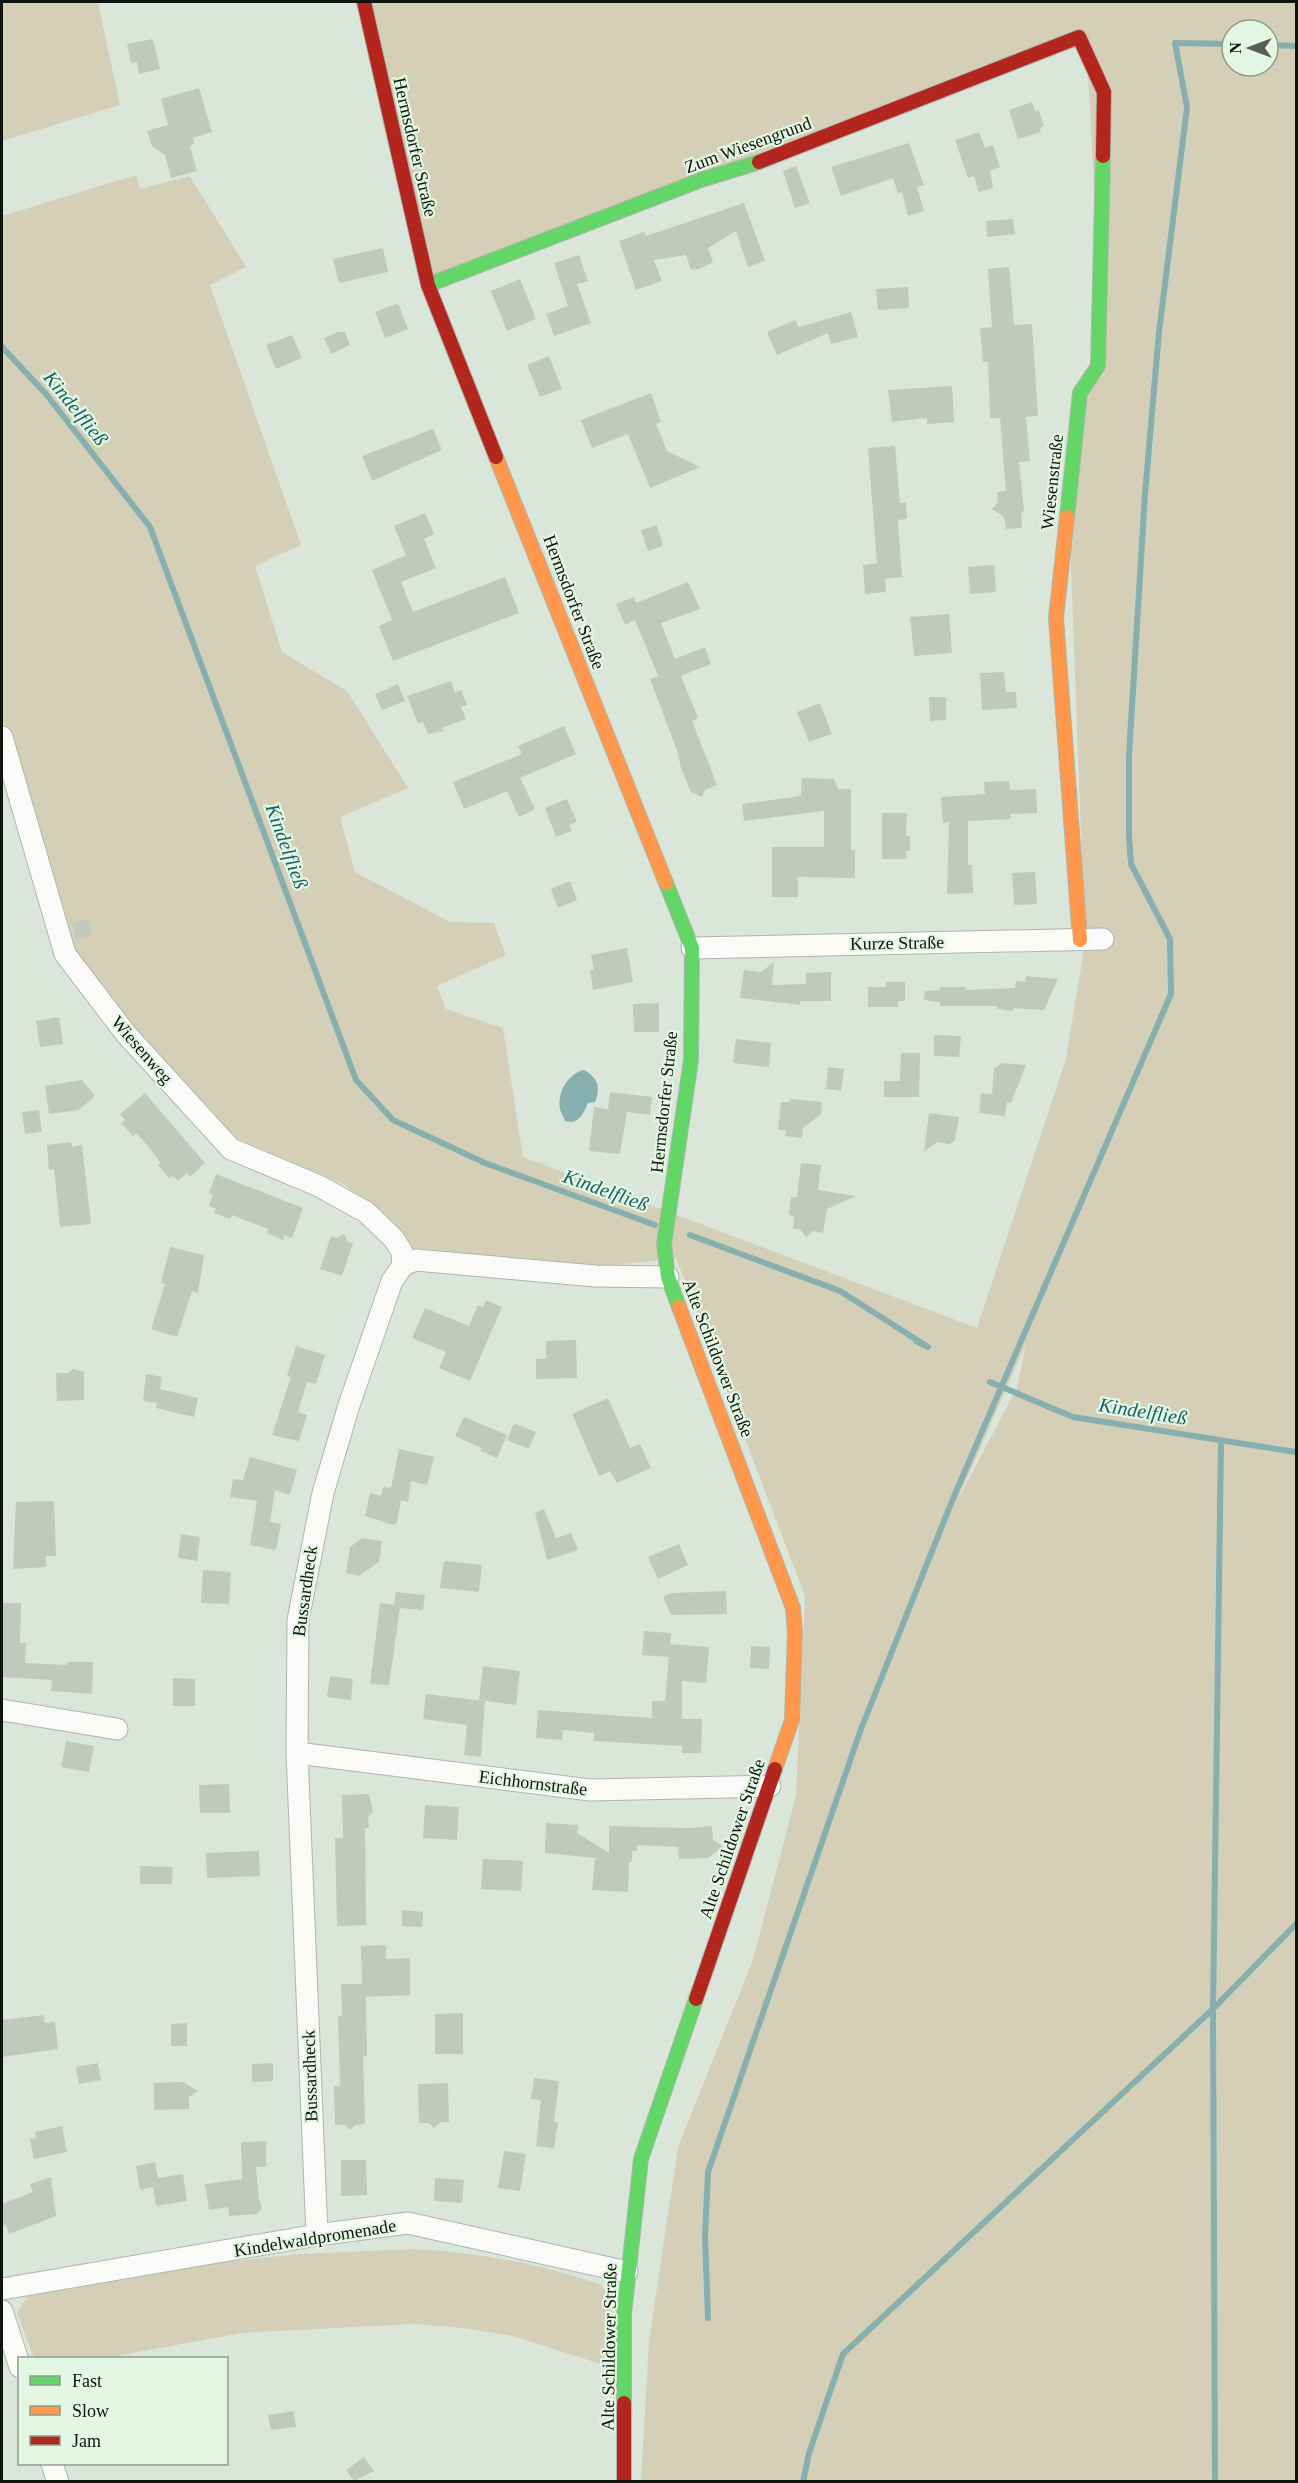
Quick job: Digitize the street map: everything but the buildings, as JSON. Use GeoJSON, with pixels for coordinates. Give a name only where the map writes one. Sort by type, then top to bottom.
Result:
{"type":"FeatureCollection","features":[{"type":"Feature","properties":{"kind":"street","name":"Hermsdorfer Straße"},"geometry":{"type":"LineString","coordinates":[[364,2],[428,285],[692,948],[691,1060],[669,1215]]}},
{"type":"Feature","properties":{"kind":"street","name":"Zum Wiesengrund"},"geometry":{"type":"LineString","coordinates":[[428,285],[690,184],[750,165],[1079,37]]}},
{"type":"Feature","properties":{"kind":"street","name":"Wiesenstraße"},"geometry":{"type":"LineString","coordinates":[[1079,37],[1104,92],[1098,366],[1080,393],[1056,618],[1080,940]]}},
{"type":"Feature","properties":{"kind":"street","name":"Wiesenweg"},"geometry":{"type":"LineString","coordinates":[[2,737],[64,954],[126,1034],[231,1149],[319,1186],[366,1212],[394,1239],[402,1252],[403,1265]]}},
{"type":"Feature","properties":{"kind":"street","name":"Kurze Straße"},"geometry":{"type":"LineString","coordinates":[[692,948],[1103,939]]}},
{"type":"Feature","properties":{"kind":"street","name":"Alte Schildower Straße"},"geometry":{"type":"LineString","coordinates":[[624,2481],[624,2314],[641,2159],[792,1720],[795,1632],[793,1608],[668,1277],[669,1269],[664,1244],[669,1215]]}},
{"type":"Feature","properties":{"kind":"street"},"geometry":{"type":"LineString","coordinates":[[403,1265],[416,1260],[432,1260],[595,1276],[668,1277]]}},
{"type":"Feature","properties":{"kind":"street","name":"Bussardheck"},"geometry":{"type":"LineString","coordinates":[[317,2235],[297,1754],[298,1620],[323,1493],[349,1405],[392,1281],[403,1265]]}},
{"type":"Feature","properties":{"kind":"street"},"geometry":{"type":"LineString","coordinates":[[2,1710],[117,1729]]}},
{"type":"Feature","properties":{"kind":"street","name":"Eichhornstraße"},"geometry":{"type":"LineString","coordinates":[[297,1754],[590,1790],[770,1786]]}},
{"type":"Feature","properties":{"kind":"street","name":"Kindelwaldpromenade"},"geometry":{"type":"LineString","coordinates":[[2,2289],[317,2235],[408,2223],[627,2271]]}},
{"type":"Feature","properties":{"kind":"street"},"geometry":{"type":"LineString","coordinates":[[2,2311],[18,2361]]}},
{"type":"Feature","properties":{"kind":"street"},"geometry":{"type":"LineString","coordinates":[[53,2465],[58,2481]]}},
{"type":"Feature","properties":{"kind":"shaded area"},"geometry":{"type":"Polygon","coordinates":[[[2,2],[98,2],[120,105],[2,141],[2,2]]]}},
{"type":"Feature","properties":{"kind":"shaded area"},"geometry":{"type":"Polygon","coordinates":[[[364,2],[1296,2],[1296,2481],[641,2481],[649,2341],[678,2147],[753,1960],[796,1795],[805,1596],[676,1258],[599,1267],[413,1251],[377,1210],[343,1184],[228,1135],[91,984],[69,947],[2,718],[2,216],[136,175],[140,189],[190,176],[246,267],[210,285],[301,545],[255,566],[282,652],[347,691],[408,788],[340,817],[355,872],[450,922],[494,923],[506,955],[437,986],[446,1009],[503,1028],[523,1157],[977,1328],[1066,1059],[1085,943],[1070,540],[1083,395],[1104,374],[1086,37],[428,285],[364,2]],[[1026,1344],[957,1501],[1017,1388],[1026,1344]]]}},
{"type":"Feature","properties":{"kind":"shaded area"},"geometry":{"type":"Polygon","coordinates":[[[414,2249],[462,2253],[532,2265],[601,2285],[613,2304],[607,2366],[513,2336],[463,2328],[413,2324],[242,2333],[110,2357],[34,2357],[17,2314],[27,2296],[216,2263],[298,2254],[414,2249]]]}},
{"type":"Feature","properties":{"kind":"water"},"geometry":{"type":"Polygon","coordinates":[[[584,1070],[597,1083],[598,1092],[595,1102],[588,1103],[577,1120],[565,1121],[560,1108],[562,1090],[569,1079],[584,1070]]]}},
{"type":"Feature","properties":{"kind":"waterway"},"geometry":{"type":"LineString","coordinates":[[708,2318],[705,2236],[708,2172],[861,1729],[952,1501],[1171,994],[1170,939],[1131,864],[1129,755],[1145,494],[1159,332],[1187,107],[1175,43],[1220,44]]}},
{"type":"Feature","properties":{"kind":"waterway"},"geometry":{"type":"LineString","coordinates":[[1280,45],[1296,46]]}},
{"type":"Feature","properties":{"kind":"waterway","name":"Kindelfließ"},"geometry":{"type":"LineString","coordinates":[[2,347],[46,394],[150,527],[356,1080],[393,1120],[485,1163],[655,1225]]}},
{"type":"Feature","properties":{"kind":"waterway","name":"Kindelfließ"},"geometry":{"type":"LineString","coordinates":[[690,1235],[840,1291],[928,1347],[916,1341]]}},
{"type":"Feature","properties":{"kind":"waterway","name":"Kindelfließ"},"geometry":{"type":"LineString","coordinates":[[990,1382],[1073,1417],[1296,1452]]}},
{"type":"Feature","properties":{"kind":"waterway"},"geometry":{"type":"LineString","coordinates":[[1215,2482],[1213,2009],[1221,1442]]}},
{"type":"Feature","properties":{"kind":"waterway"},"geometry":{"type":"LineString","coordinates":[[803,2482],[809,2453],[843,2354],[1213,2009],[1296,1924]]}},
{"type":"Feature","properties":{"kind":"traffic: fast"},"geometry":{"type":"LineString","coordinates":[[1067,517],[1080,393],[1098,366],[1103,156]]}},
{"type":"Feature","properties":{"kind":"traffic: fast"},"geometry":{"type":"LineString","coordinates":[[428,285],[701,180],[759,162]]}},
{"type":"Feature","properties":{"kind":"traffic: fast"},"geometry":{"type":"LineString","coordinates":[[666,883],[692,948],[691,1060],[664,1244],[668,1277],[679,1307]]}},
{"type":"Feature","properties":{"kind":"traffic: fast"},"geometry":{"type":"LineString","coordinates":[[624,2403],[624,2314],[641,2159],[696,1999]]}},
{"type":"Feature","properties":{"kind":"traffic: slow"},"geometry":{"type":"LineString","coordinates":[[496,457],[666,883]]}},
{"type":"Feature","properties":{"kind":"traffic: slow"},"geometry":{"type":"LineString","coordinates":[[1067,517],[1056,618],[1080,940]]}},
{"type":"Feature","properties":{"kind":"traffic: slow"},"geometry":{"type":"LineString","coordinates":[[679,1307],[793,1608],[795,1632],[792,1720],[775,1769]]}},
{"type":"Feature","properties":{"kind":"traffic: jam"},"geometry":{"type":"LineString","coordinates":[[364,2],[428,285],[496,457]]}},
{"type":"Feature","properties":{"kind":"traffic: jam"},"geometry":{"type":"LineString","coordinates":[[759,162],[1079,37],[1104,92],[1103,156]]}},
{"type":"Feature","properties":{"kind":"traffic: jam"},"geometry":{"type":"LineString","coordinates":[[696,1999],[775,1769]]}},
{"type":"Feature","properties":{"kind":"traffic: jam"},"geometry":{"type":"LineString","coordinates":[[624,2403],[624,2482]]}}]}
